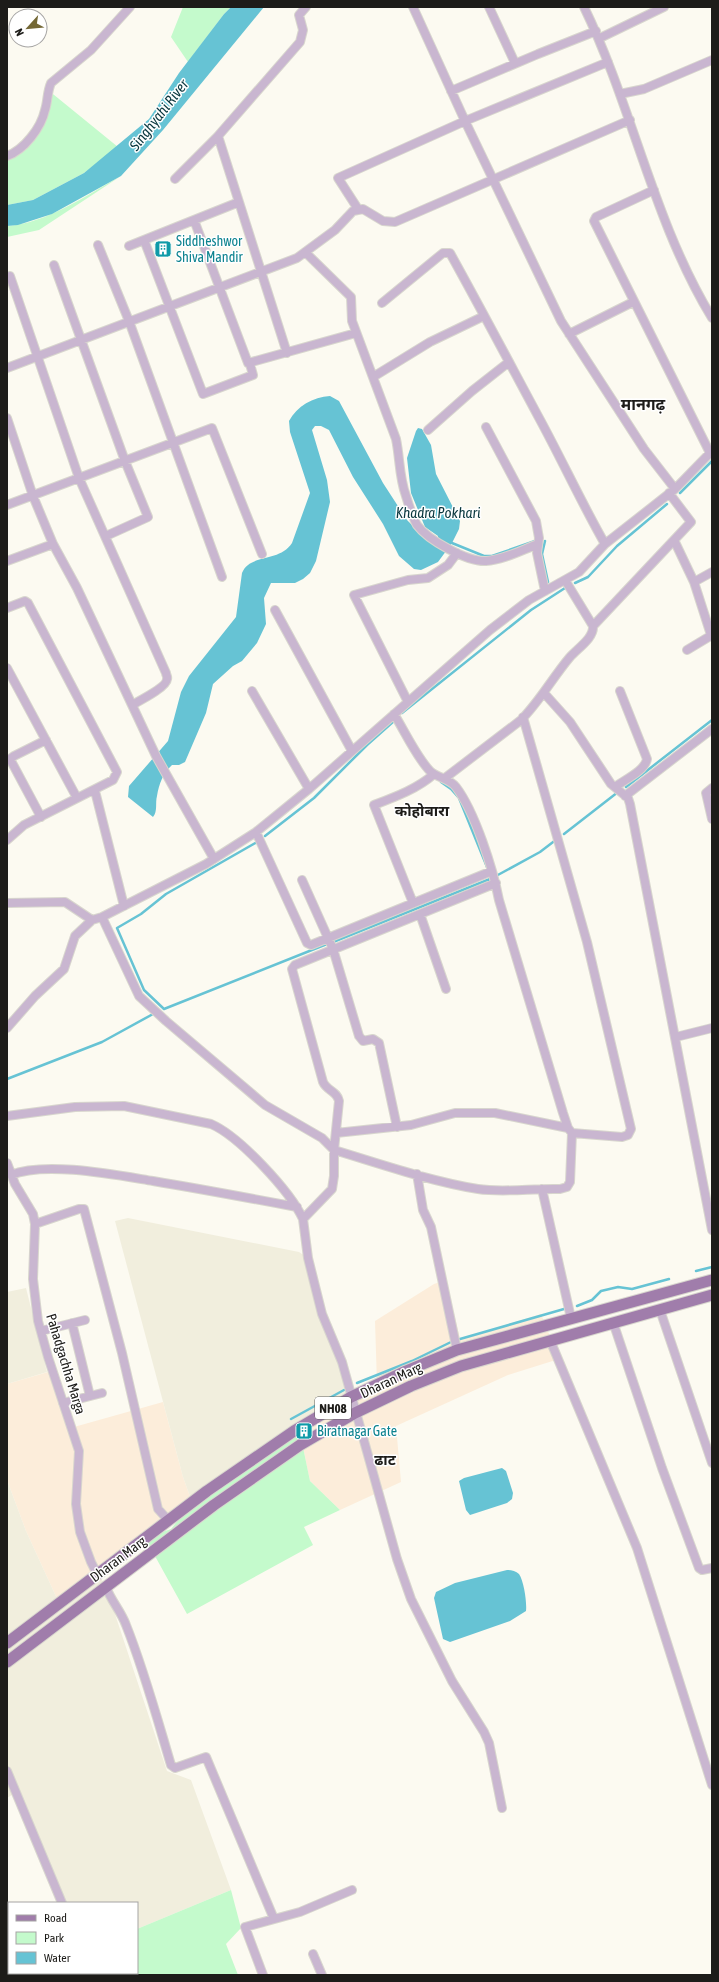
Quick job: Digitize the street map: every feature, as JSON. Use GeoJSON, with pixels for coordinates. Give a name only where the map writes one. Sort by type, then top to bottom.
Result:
{"type":"FeatureCollection","features":[{"type":"Feature","properties":{"kind":"main road","name":"Dharan Marg"},"geometry":{"type":"LineString","coordinates":[[7,1643],[207,1490],[294,1431],[351,1397],[406,1370],[457,1350],[712,1280]]}},
{"type":"Feature","properties":{"kind":"main road","name":"Dharan Marg"},"geometry":{"type":"LineString","coordinates":[[7,1662],[214,1504],[300,1445],[356,1413],[411,1386],[461,1366],[712,1295]]}},
{"type":"Feature","properties":{"kind":"street"},"geometry":{"type":"LineString","coordinates":[[7,156],[15,154],[40,125],[46,110],[48,90],[51,83],[91,50],[130,7]]}},
{"type":"Feature","properties":{"kind":"street"},"geometry":{"type":"LineString","coordinates":[[175,179],[218,136],[300,42],[303,30],[299,15],[306,7]]}},
{"type":"Feature","properties":{"kind":"street"},"geometry":{"type":"LineString","coordinates":[[414,7],[465,121],[569,334],[691,522],[593,626],[592,635],[570,656],[544,693],[523,718],[445,778]]}},
{"type":"Feature","properties":{"kind":"street"},"geometry":{"type":"LineString","coordinates":[[489,7],[515,63]]}},
{"type":"Feature","properties":{"kind":"street"},"geometry":{"type":"LineString","coordinates":[[584,7],[598,35],[679,255],[694,287],[712,318]]}},
{"type":"Feature","properties":{"kind":"street"},"geometry":{"type":"LineString","coordinates":[[451,91],[515,63],[598,35],[664,7]]}},
{"type":"Feature","properties":{"kind":"street"},"geometry":{"type":"LineString","coordinates":[[620,94],[644,89],[712,60]]}},
{"type":"Feature","properties":{"kind":"street"},"geometry":{"type":"LineString","coordinates":[[358,209],[338,178],[465,121],[608,62]]}},
{"type":"Feature","properties":{"kind":"street"},"geometry":{"type":"LineString","coordinates":[[7,368],[297,258],[335,230],[353,211],[358,209],[363,209],[383,221],[395,222],[630,120]]}},
{"type":"Feature","properties":{"kind":"street"},"geometry":{"type":"LineString","coordinates":[[218,136],[287,353]]}},
{"type":"Feature","properties":{"kind":"street"},"geometry":{"type":"LineString","coordinates":[[7,1028],[35,996],[64,969],[75,936],[92,920],[102,917],[124,906],[214,859],[256,832],[309,789],[490,630],[529,600],[579,572],[605,544],[672,491],[711,452],[633,302],[594,220],[654,190]]}},
{"type":"Feature","properties":{"kind":"street"},"geometry":{"type":"LineString","coordinates":[[129,246],[239,202]]}},
{"type":"Feature","properties":{"kind":"street"},"geometry":{"type":"LineString","coordinates":[[144,240],[171,306],[203,394],[253,375],[250,364],[246,360],[194,220]]}},
{"type":"Feature","properties":{"kind":"street"},"geometry":{"type":"LineString","coordinates":[[98,245],[129,321],[222,577]]}},
{"type":"Feature","properties":{"kind":"street"},"geometry":{"type":"LineString","coordinates":[[382,302],[447,251],[450,253],[509,362],[583,507],[605,544]]}},
{"type":"Feature","properties":{"kind":"street"},"geometry":{"type":"LineString","coordinates":[[305,252],[351,297],[352,321],[396,439],[399,451],[399,471],[405,495],[413,517],[421,529],[454,553],[474,560],[491,560],[538,544]]}},
{"type":"Feature","properties":{"kind":"street"},"geometry":{"type":"LineString","coordinates":[[54,265],[125,461],[148,517],[106,536]]}},
{"type":"Feature","properties":{"kind":"street"},"geometry":{"type":"LineString","coordinates":[[10,276],[79,478],[106,536],[167,679],[166,683],[147,697],[132,705]]}},
{"type":"Feature","properties":{"kind":"street"},"geometry":{"type":"LineString","coordinates":[[569,334],[633,302]]}},
{"type":"Feature","properties":{"kind":"street"},"geometry":{"type":"LineString","coordinates":[[373,377],[430,342],[484,316]]}},
{"type":"Feature","properties":{"kind":"street"},"geometry":{"type":"LineString","coordinates":[[250,364],[356,333]]}},
{"type":"Feature","properties":{"kind":"street"},"geometry":{"type":"LineString","coordinates":[[428,430],[472,390],[509,362]]}},
{"type":"Feature","properties":{"kind":"street"},"geometry":{"type":"LineString","coordinates":[[7,418],[33,496],[53,544],[77,588],[156,756],[214,859]]}},
{"type":"Feature","properties":{"kind":"street"},"geometry":{"type":"LineString","coordinates":[[486,427],[536,521],[539,531],[537,553],[545,591]]}},
{"type":"Feature","properties":{"kind":"street"},"geometry":{"type":"LineString","coordinates":[[7,505],[212,428],[262,554]]}},
{"type":"Feature","properties":{"kind":"street"},"geometry":{"type":"LineString","coordinates":[[674,540],[694,582],[712,635],[687,650]]}},
{"type":"Feature","properties":{"kind":"street"},"geometry":{"type":"LineString","coordinates":[[7,561],[53,544]]}},
{"type":"Feature","properties":{"kind":"street"},"geometry":{"type":"LineString","coordinates":[[408,702],[354,595],[408,580],[428,578],[448,565],[454,553]]}},
{"type":"Feature","properties":{"kind":"street"},"geometry":{"type":"LineString","coordinates":[[694,582],[712,572]]}},
{"type":"Feature","properties":{"kind":"street"},"geometry":{"type":"LineString","coordinates":[[565,580],[593,626]]}},
{"type":"Feature","properties":{"kind":"street"},"geometry":{"type":"LineString","coordinates":[[7,608],[25,601],[28,603],[117,772],[115,778],[95,790],[24,825],[7,840]]}},
{"type":"Feature","properties":{"kind":"street"},"geometry":{"type":"LineString","coordinates":[[275,610],[352,751]]}},
{"type":"Feature","properties":{"kind":"street"},"geometry":{"type":"LineString","coordinates":[[7,668],[77,798]]}},
{"type":"Feature","properties":{"kind":"street"},"geometry":{"type":"LineString","coordinates":[[252,691],[309,789]]}},
{"type":"Feature","properties":{"kind":"street"},"geometry":{"type":"LineString","coordinates":[[615,787],[639,770],[646,763],[647,759],[620,691]]}},
{"type":"Feature","properties":{"kind":"street"},"geometry":{"type":"LineString","coordinates":[[544,693],[570,722],[610,784],[625,796],[630,804],[712,1230]]}},
{"type":"Feature","properties":{"kind":"street"},"geometry":{"type":"LineString","coordinates":[[102,917],[131,980],[143,1000],[265,1105],[322,1138],[334,1150],[417,1174],[479,1189],[560,1189],[567,1187],[570,1182],[570,1130],[492,871],[462,796],[454,785],[445,778],[434,774],[425,764],[394,714]]}},
{"type":"Feature","properties":{"kind":"street"},"geometry":{"type":"LineString","coordinates":[[336,1133],[411,1126],[456,1113],[495,1112],[570,1130],[622,1137],[628,1135],[631,1129],[588,942],[523,718]]}},
{"type":"Feature","properties":{"kind":"street"},"geometry":{"type":"LineString","coordinates":[[625,796],[712,729]]}},
{"type":"Feature","properties":{"kind":"street"},"geometry":{"type":"LineString","coordinates":[[41,817],[10,760],[14,756],[46,740]]}},
{"type":"Feature","properties":{"kind":"street"},"geometry":{"type":"LineString","coordinates":[[413,903],[374,805],[400,795],[427,780],[434,774]]}},
{"type":"Feature","properties":{"kind":"street"},"geometry":{"type":"LineString","coordinates":[[712,788],[706,793],[712,819]]}},
{"type":"Feature","properties":{"kind":"street"},"geometry":{"type":"LineString","coordinates":[[95,790],[124,906]]}},
{"type":"Feature","properties":{"kind":"street"},"geometry":{"type":"LineString","coordinates":[[256,832],[307,943],[311,945],[492,871]]}},
{"type":"Feature","properties":{"kind":"street"},"geometry":{"type":"LineString","coordinates":[[302,880],[333,949],[360,1038],[363,1041],[374,1040],[378,1043],[397,1127]]}},
{"type":"Feature","properties":{"kind":"street"},"geometry":{"type":"LineString","coordinates":[[303,1219],[332,1189],[338,1097],[326,1088],[323,1082],[292,969],[295,965],[496,883]]}},
{"type":"Feature","properties":{"kind":"street"},"geometry":{"type":"LineString","coordinates":[[7,903],[65,902],[92,920]]}},
{"type":"Feature","properties":{"kind":"street"},"geometry":{"type":"LineString","coordinates":[[420,914],[446,989]]}},
{"type":"Feature","properties":{"kind":"street"},"geometry":{"type":"LineString","coordinates":[[676,1037],[712,1028]]}},
{"type":"Feature","properties":{"kind":"street"},"geometry":{"type":"LineString","coordinates":[[7,1116],[75,1107],[124,1106],[211,1124],[223,1129],[288,1193],[298,1207],[303,1219],[315,1288],[322,1314],[342,1362],[397,1559],[411,1600],[452,1681],[484,1732],[488,1743],[502,1808]]}},
{"type":"Feature","properties":{"kind":"street","name":"Pahadgachha Marga"},"geometry":{"type":"LineString","coordinates":[[7,1162],[11,1175],[33,1214],[35,1224],[33,1279],[41,1331],[79,1451],[76,1504],[80,1532],[90,1562],[99,1573]]}},
{"type":"Feature","properties":{"kind":"street"},"geometry":{"type":"LineString","coordinates":[[11,1175],[22,1171],[42,1170],[98,1173],[298,1207]]}},
{"type":"Feature","properties":{"kind":"street"},"geometry":{"type":"LineString","coordinates":[[417,1174],[422,1210],[431,1227],[457,1350]]}},
{"type":"Feature","properties":{"kind":"street"},"geometry":{"type":"LineString","coordinates":[[542,1188],[571,1318]]}},
{"type":"Feature","properties":{"kind":"street"},"geometry":{"type":"LineString","coordinates":[[35,1224],[79,1209],[84,1209],[122,1353],[158,1509],[168,1520]]}},
{"type":"Feature","properties":{"kind":"street"},"geometry":{"type":"LineString","coordinates":[[660,1310],[712,1463]]}},
{"type":"Feature","properties":{"kind":"street"},"geometry":{"type":"LineString","coordinates":[[41,1331],[85,1320]]}},
{"type":"Feature","properties":{"kind":"street"},"geometry":{"type":"LineString","coordinates":[[613,1322],[662,1468],[699,1568],[702,1570],[712,1568]]}},
{"type":"Feature","properties":{"kind":"street"},"geometry":{"type":"LineString","coordinates":[[72,1323],[90,1396]]}},
{"type":"Feature","properties":{"kind":"street"},"geometry":{"type":"LineString","coordinates":[[550,1340],[637,1548],[712,1785]]}},
{"type":"Feature","properties":{"kind":"street"},"geometry":{"type":"LineString","coordinates":[[64,1403],[102,1393]]}},
{"type":"Feature","properties":{"kind":"street"},"geometry":{"type":"LineString","coordinates":[[106,1587],[109,1596],[119,1608],[130,1634],[170,1765],[175,1768],[206,1757],[274,1919]]}},
{"type":"Feature","properties":{"kind":"street"},"geometry":{"type":"LineString","coordinates":[[7,1771],[62,1902]]}},
{"type":"Feature","properties":{"kind":"street"},"geometry":{"type":"LineString","coordinates":[[263,1975],[245,1927],[300,1912],[352,1890]]}},
{"type":"Feature","properties":{"kind":"street"},"geometry":{"type":"LineString","coordinates":[[313,1954],[322,1975]]}},
{"type":"Feature","properties":{"kind":"shaded area"},"geometry":{"type":"Polygon","coordinates":[[[128,1218],[299,1252],[308,1258],[351,1397],[192,1502],[183,1477],[115,1221],[128,1218]]]}},
{"type":"Feature","properties":{"kind":"shaded area"},"geometry":{"type":"Polygon","coordinates":[[[446,1280],[460,1339],[541,1314],[559,1359],[508,1375],[396,1426],[401,1482],[340,1510],[310,1481],[299,1428],[377,1384],[375,1321],[434,1284],[446,1280]]]}},
{"type":"Feature","properties":{"kind":"shaded area"},"geometry":{"type":"Polygon","coordinates":[[[26,1288],[47,1372],[7,1384],[7,1292],[26,1288]]]}},
{"type":"Feature","properties":{"kind":"shaded area"},"geometry":{"type":"Polygon","coordinates":[[[55,1370],[74,1427],[163,1402],[183,1477],[192,1502],[59,1603],[26,1531],[7,1480],[7,1384],[55,1370]]]}},
{"type":"Feature","properties":{"kind":"shaded area"},"geometry":{"type":"Polygon","coordinates":[[[7,1480],[26,1531],[59,1603],[99,1573],[109,1596],[167,1771],[191,1780],[231,1890],[138,1929],[138,1902],[65,1902],[18,1791],[7,1798],[7,1480]]]}},
{"type":"Feature","properties":{"kind":"green space"},"geometry":{"type":"Polygon","coordinates":[[[183,7],[231,7],[224,14],[188,62],[171,37],[183,7]]]}},
{"type":"Feature","properties":{"kind":"green space"},"geometry":{"type":"Polygon","coordinates":[[[48,90],[118,147],[84,173],[33,200],[7,205],[7,156],[40,125],[48,90]]]}},
{"type":"Feature","properties":{"kind":"green space"},"geometry":{"type":"Polygon","coordinates":[[[121,176],[39,230],[7,237],[7,226],[37,220],[52,214],[121,176]]]}},
{"type":"Feature","properties":{"kind":"green space"},"geometry":{"type":"Polygon","coordinates":[[[299,1428],[310,1481],[340,1510],[304,1527],[313,1545],[187,1614],[145,1538],[171,1529],[192,1502],[299,1428]]]}},
{"type":"Feature","properties":{"kind":"green space"},"geometry":{"type":"Polygon","coordinates":[[[231,1890],[241,1928],[226,1944],[238,1975],[95,1975],[138,1974],[138,1929],[231,1890]]]}},
{"type":"Feature","properties":{"kind":"water","name":"Singhyahi River"},"geometry":{"type":"Polygon","coordinates":[[[231,7],[264,7],[163,130],[121,176],[52,214],[18,225],[7,226],[7,205],[33,200],[84,173],[149,119],[179,73],[231,7]]]}},
{"type":"Feature","properties":{"kind":"water","name":"Khadra Pokhari"},"geometry":{"type":"Polygon","coordinates":[[[330,396],[339,401],[383,483],[407,520],[413,526],[438,540],[438,536],[425,527],[411,493],[407,458],[416,431],[418,428],[422,429],[431,445],[436,474],[460,521],[459,529],[452,543],[438,562],[421,570],[414,569],[399,556],[383,524],[353,477],[329,430],[321,426],[315,426],[312,430],[327,480],[330,502],[316,561],[310,573],[295,583],[271,583],[264,598],[266,624],[257,643],[242,661],[233,666],[213,684],[206,713],[185,762],[179,765],[172,765],[162,779],[156,799],[155,815],[153,817],[128,797],[129,786],[168,741],[181,692],[189,676],[236,617],[242,573],[246,567],[258,560],[280,553],[292,543],[310,493],[290,432],[289,421],[296,411],[306,403],[318,398],[330,396]]]}},
{"type":"Feature","properties":{"kind":"water"},"geometry":{"type":"Polygon","coordinates":[[[502,1468],[506,1471],[513,1493],[512,1499],[507,1503],[470,1515],[466,1510],[459,1481],[464,1478],[502,1468]]]}},
{"type":"Feature","properties":{"kind":"water"},"geometry":{"type":"Polygon","coordinates":[[[507,1570],[516,1572],[521,1577],[525,1592],[526,1611],[510,1621],[450,1642],[443,1639],[434,1598],[436,1592],[455,1583],[507,1570]]]}},
{"type":"Feature","properties":{"kind":"waterway"},"geometry":{"type":"LineString","coordinates":[[680,493],[712,461]]}},
{"type":"Feature","properties":{"kind":"waterway"},"geometry":{"type":"LineString","coordinates":[[575,583],[588,577],[617,546],[667,504]]}},
{"type":"Feature","properties":{"kind":"waterway"},"geometry":{"type":"LineString","coordinates":[[452,543],[484,556],[492,556],[535,541]]}},
{"type":"Feature","properties":{"kind":"waterway"},"geometry":{"type":"LineString","coordinates":[[545,541],[542,554],[548,582]]}},
{"type":"Feature","properties":{"kind":"waterway"},"geometry":{"type":"LineString","coordinates":[[402,713],[531,610],[565,588]]}},
{"type":"Feature","properties":{"kind":"waterway"},"geometry":{"type":"LineString","coordinates":[[626,787],[712,720]]}},
{"type":"Feature","properties":{"kind":"waterway"},"geometry":{"type":"LineString","coordinates":[[265,836],[314,798],[367,745],[394,721]]}},
{"type":"Feature","properties":{"kind":"waterway"},"geometry":{"type":"LineString","coordinates":[[441,782],[451,789],[459,798],[487,867]]}},
{"type":"Feature","properties":{"kind":"waterway"},"geometry":{"type":"LineString","coordinates":[[564,834],[618,792]]}},
{"type":"Feature","properties":{"kind":"waterway"},"geometry":{"type":"LineString","coordinates":[[496,876],[540,852],[557,839]]}},
{"type":"Feature","properties":{"kind":"waterway"},"geometry":{"type":"LineString","coordinates":[[257,842],[166,894],[141,914],[117,928],[144,990],[164,1009],[327,944]]}},
{"type":"Feature","properties":{"kind":"waterway"},"geometry":{"type":"LineString","coordinates":[[333,942],[490,879]]}},
{"type":"Feature","properties":{"kind":"waterway"},"geometry":{"type":"LineString","coordinates":[[7,1079],[102,1042],[153,1014]]}},
{"type":"Feature","properties":{"kind":"waterway"},"geometry":{"type":"LineString","coordinates":[[696,1271],[712,1267]]}},
{"type":"Feature","properties":{"kind":"waterway"},"geometry":{"type":"LineString","coordinates":[[577,1306],[592,1300],[601,1291],[618,1287],[632,1289],[669,1279]]}},
{"type":"Feature","properties":{"kind":"waterway"},"geometry":{"type":"LineString","coordinates":[[460,1339],[564,1309]]}},
{"type":"Feature","properties":{"kind":"waterway"},"geometry":{"type":"LineString","coordinates":[[357,1383],[412,1361],[451,1342]]}},
{"type":"Feature","properties":{"kind":"waterway"},"geometry":{"type":"LineString","coordinates":[[291,1419],[344,1390]]}},
{"type":"Feature","properties":{"kind":"place","name":"Siddheshwor Shiva Mandir"},"geometry":{"type":"Point","coordinates":[163,249]}},
{"type":"Feature","properties":{"kind":"place","name":"Biratnagar Gate"},"geometry":{"type":"Point","coordinates":[304,1431]}},
{"type":"Feature","properties":{"kind":"district","name":"मानगढ़"},"geometry":{"type":"Point","coordinates":[643,404]}},
{"type":"Feature","properties":{"kind":"district","name":"कोहोबारा"},"geometry":{"type":"Point","coordinates":[422,811]}},
{"type":"Feature","properties":{"kind":"district","name":"ढाट"},"geometry":{"type":"Point","coordinates":[385,1460]}}]}
